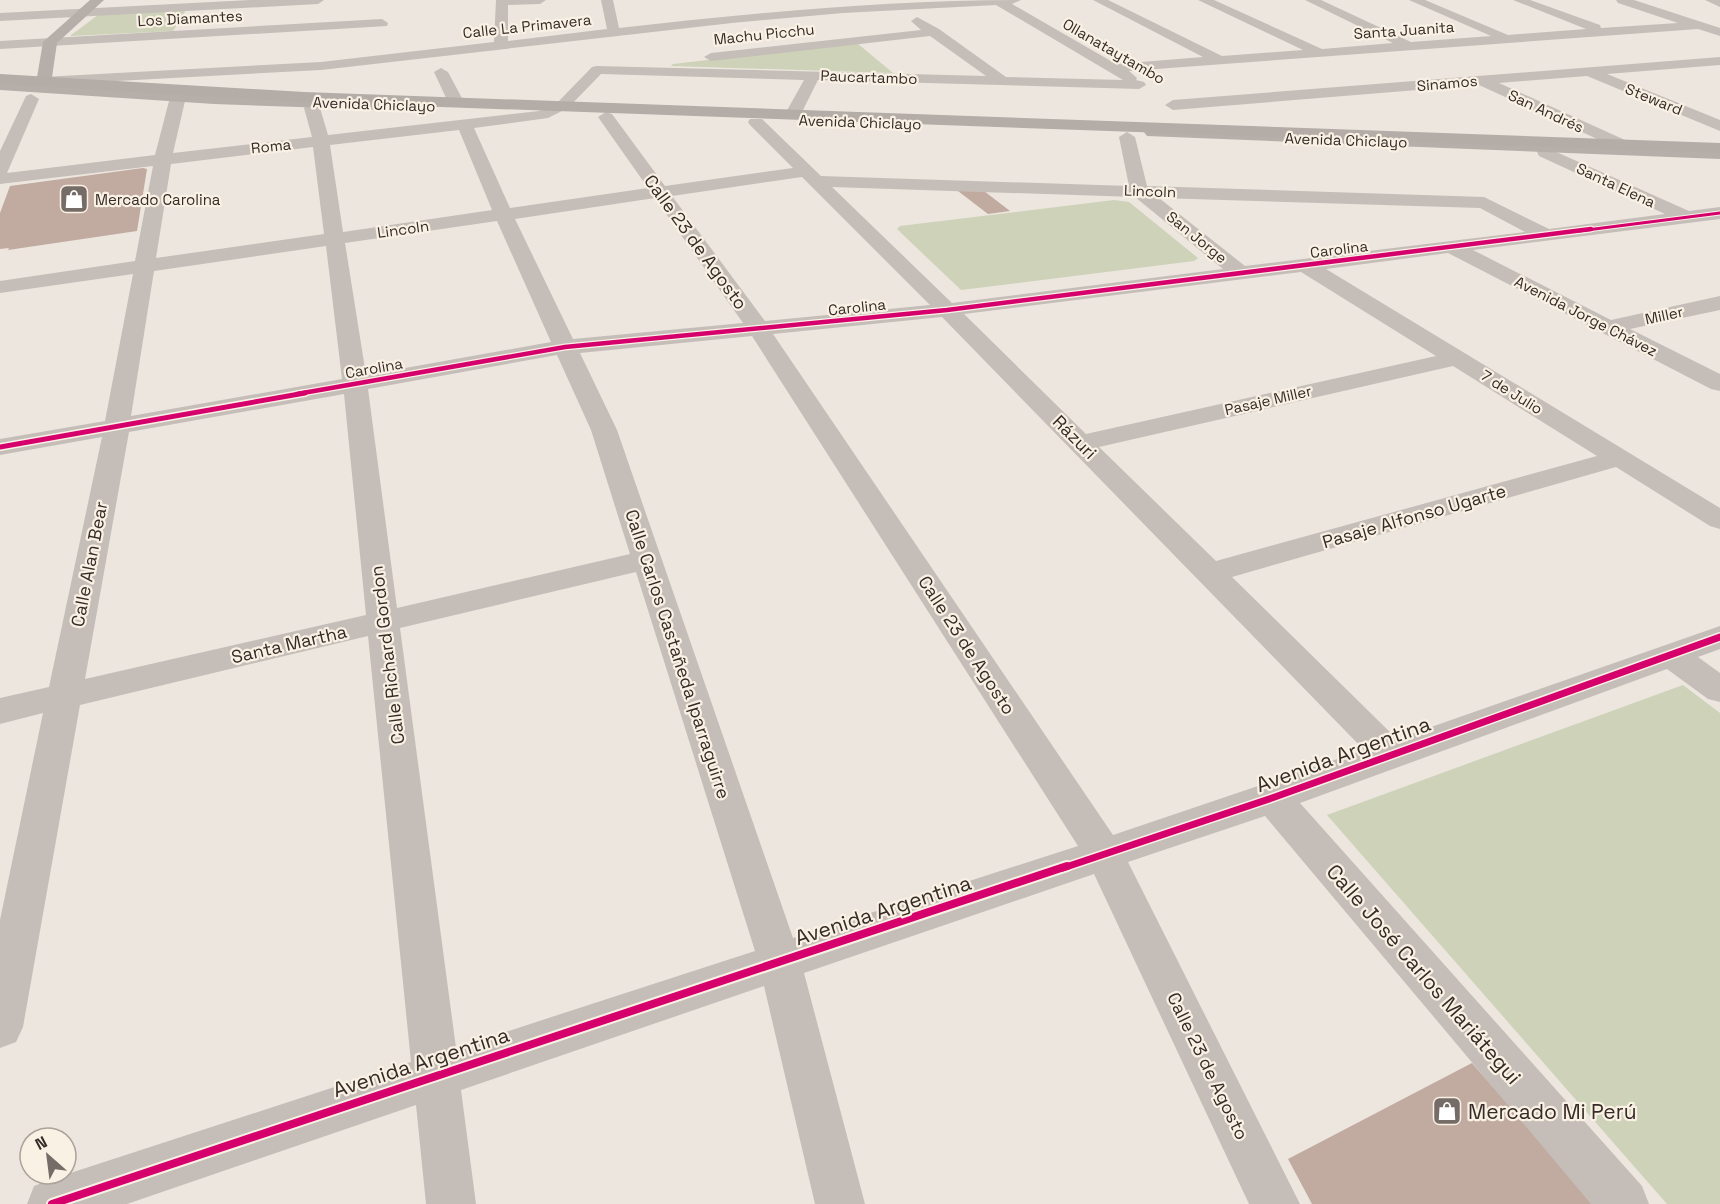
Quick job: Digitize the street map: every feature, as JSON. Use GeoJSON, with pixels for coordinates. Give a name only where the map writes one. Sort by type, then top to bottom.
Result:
{"type":"FeatureCollection","features":[{"type":"Feature","properties":{"kind":"main road","name":"Avenida Chiclayo"},"geometry":{"type":"LineString","coordinates":[[0,79],[48,88],[177,101],[312,108],[793,114],[1720,148]]}},
{"type":"Feature","properties":{"kind":"main road","name":"Avenida Chiclayo"},"geometry":{"type":"LineString","coordinates":[[5,96],[48,88],[304,97],[460,113],[552,110],[606,117],[1545,152],[1720,156]]}},
{"type":"Feature","properties":{"kind":"street"},"geometry":{"type":"LineString","coordinates":[[48,88],[50,42],[98,0]]}},
{"type":"Feature","properties":{"kind":"street"},"geometry":{"type":"LineString","coordinates":[[0,17],[318,0]]}},
{"type":"Feature","properties":{"kind":"street"},"geometry":{"type":"LineString","coordinates":[[501,46],[502,1],[540,0]]}},
{"type":"Feature","properties":{"kind":"street"},"geometry":{"type":"LineString","coordinates":[[607,0],[614,34]]}},
{"type":"Feature","properties":{"kind":"street"},"geometry":{"type":"LineString","coordinates":[[774,0],[784,15]]}},
{"type":"Feature","properties":{"kind":"street","name":"Calle La Primavera"},"geometry":{"type":"LineString","coordinates":[[5,96],[31,99],[48,88],[310,66],[614,34],[729,14],[784,15],[838,5],[897,6],[1015,0]]}},
{"type":"Feature","properties":{"kind":"street"},"geometry":{"type":"LineString","coordinates":[[1099,0],[1220,60]]}},
{"type":"Feature","properties":{"kind":"street"},"geometry":{"type":"LineString","coordinates":[[1204,0],[1321,52]]}},
{"type":"Feature","properties":{"kind":"street","name":"San Andrés"},"geometry":{"type":"LineString","coordinates":[[1311,0],[1619,144]]}},
{"type":"Feature","properties":{"kind":"street"},"geometry":{"type":"LineString","coordinates":[[1415,0],[1508,39]]}},
{"type":"Feature","properties":{"kind":"street"},"geometry":{"type":"LineString","coordinates":[[1519,0],[1604,32]]}},
{"type":"Feature","properties":{"kind":"street"},"geometry":{"type":"LineString","coordinates":[[1622,0],[1720,32]]}},
{"type":"Feature","properties":{"kind":"street"},"geometry":{"type":"LineString","coordinates":[[1711,0],[1720,3]]}},
{"type":"Feature","properties":{"kind":"street","name":"Ollanataytambo"},"geometry":{"type":"LineString","coordinates":[[999,1],[1213,129]]}},
{"type":"Feature","properties":{"kind":"street"},"geometry":{"type":"LineString","coordinates":[[897,6],[1002,81]]}},
{"type":"Feature","properties":{"kind":"street"},"geometry":{"type":"LineString","coordinates":[[367,60],[387,8]]}},
{"type":"Feature","properties":{"kind":"street","name":"Santa Juanita"},"geometry":{"type":"LineString","coordinates":[[1113,68],[1698,25]]}},
{"type":"Feature","properties":{"kind":"street","name":"Machu Picchu"},"geometry":{"type":"LineString","coordinates":[[597,70],[934,32]]}},
{"type":"Feature","properties":{"kind":"street","name":"Los Diamantes"},"geometry":{"type":"LineString","coordinates":[[0,45],[378,33]]}},
{"type":"Feature","properties":{"kind":"street"},"geometry":{"type":"LineString","coordinates":[[868,39],[884,52]]}},
{"type":"Feature","properties":{"kind":"street","name":"Sinamos"},"geometry":{"type":"LineString","coordinates":[[1173,105],[1720,61]]}},
{"type":"Feature","properties":{"kind":"street"},"geometry":{"type":"LineString","coordinates":[[1691,63],[1720,74]]}},
{"type":"Feature","properties":{"kind":"street"},"geometry":{"type":"LineString","coordinates":[[900,65],[916,78]]}},
{"type":"Feature","properties":{"kind":"street"},"geometry":{"type":"LineString","coordinates":[[552,110],[597,70]]}},
{"type":"Feature","properties":{"kind":"street","name":"Paucartambo"},"geometry":{"type":"LineString","coordinates":[[597,70],[1002,81],[1149,90]]}},
{"type":"Feature","properties":{"kind":"street","name":"Calle Carlos Castañeda Iparraguirre"},"geometry":{"type":"LineString","coordinates":[[441,72],[503,214],[603,430],[780,962],[840,1204]]}},
{"type":"Feature","properties":{"kind":"street","name":"Steward"},"geometry":{"type":"LineString","coordinates":[[1588,72],[1720,126]]}},
{"type":"Feature","properties":{"kind":"street"},"geometry":{"type":"LineString","coordinates":[[793,114],[813,76]]}},
{"type":"Feature","properties":{"kind":"street","name":"Avenida Chiclayo"},"geometry":{"type":"LineString","coordinates":[[0,85],[81,92],[203,98],[1720,156]]}},
{"type":"Feature","properties":{"kind":"street"},"geometry":{"type":"LineString","coordinates":[[0,170],[31,99]]}},
{"type":"Feature","properties":{"kind":"street","name":"Calle Alan Bear"},"geometry":{"type":"LineString","coordinates":[[0,1027],[117,426],[163,159],[177,101]]}},
{"type":"Feature","properties":{"kind":"street","name":"Calle Richard Gordon"},"geometry":{"type":"LineString","coordinates":[[312,108],[321,141],[355,384],[451,1204]]}},
{"type":"Feature","properties":{"kind":"street","name":"Roma"},"geometry":{"type":"LineString","coordinates":[[0,179],[321,141],[460,113],[552,110]]}},
{"type":"Feature","properties":{"kind":"street","name":"Calle 23 de Agosto"},"geometry":{"type":"LineString","coordinates":[[606,117],[759,328],[1104,854],[1275,1204]]}},
{"type":"Feature","properties":{"kind":"street","name":"Rázuri"},"geometry":{"type":"LineString","coordinates":[[756,122],[1391,755]]}},
{"type":"Feature","properties":{"kind":"street"},"geometry":{"type":"LineString","coordinates":[[1127,137],[1139,191]]}},
{"type":"Feature","properties":{"kind":"street","name":"Santa Elena"},"geometry":{"type":"LineString","coordinates":[[1545,152],[1720,232]]}},
{"type":"Feature","properties":{"kind":"street","name":"Lincoln"},"geometry":{"type":"LineString","coordinates":[[0,286],[660,192],[811,176],[1139,191],[1484,203],[1546,235]]}},
{"type":"Feature","properties":{"kind":"street","name":"San Jorge"},"geometry":{"type":"LineString","coordinates":[[1139,191],[1241,273]]}},
{"type":"Feature","properties":{"kind":"street","name":"Carolina"},"geometry":{"type":"LineString","coordinates":[[0,447],[565,347],[947,310],[1720,213]]}},
{"type":"Feature","properties":{"kind":"street","name":"Avenida Jorge Chávez"},"geometry":{"type":"LineString","coordinates":[[1451,247],[1720,384]]}},
{"type":"Feature","properties":{"kind":"street","name":"7 de Julio"},"geometry":{"type":"LineString","coordinates":[[1305,265],[1720,520]]}},
{"type":"Feature","properties":{"kind":"street","name":"Miller"},"geometry":{"type":"LineString","coordinates":[[1608,327],[1720,303]]}},
{"type":"Feature","properties":{"kind":"street","name":"Pasaje Miller"},"geometry":{"type":"LineString","coordinates":[[1080,443],[1456,358]]}},
{"type":"Feature","properties":{"kind":"street","name":"Pasaje Alfonso Ugarte"},"geometry":{"type":"LineString","coordinates":[[1209,573],[1619,458]]}},
{"type":"Feature","properties":{"kind":"street","name":"Santa Martha"},"geometry":{"type":"LineString","coordinates":[[0,711],[647,560]]}},
{"type":"Feature","properties":{"kind":"street","name":"Avenida Argentina"},"geometry":{"type":"LineString","coordinates":[[52,1204],[435,1074],[1272,798],[1720,637]]}},
{"type":"Feature","properties":{"kind":"street"},"geometry":{"type":"LineString","coordinates":[[1671,655],[1720,690]]}},
{"type":"Feature","properties":{"kind":"street","name":"Calle José Carlos Mariátegui"},"geometry":{"type":"LineString","coordinates":[[1272,798],[1624,1204]]}},
{"type":"Feature","properties":{"kind":"green space"},"geometry":{"type":"Polygon","coordinates":[[[186,10],[173,31],[70,36],[98,15],[186,10]]]}},
{"type":"Feature","properties":{"kind":"green space"},"geometry":{"type":"Polygon","coordinates":[[[857,43],[893,73],[671,66],[673,64],[857,43]]]}},
{"type":"Feature","properties":{"kind":"green space"},"geometry":{"type":"Polygon","coordinates":[[[1114,200],[1129,202],[1198,258],[1194,261],[961,290],[897,229],[900,226],[1114,200]]]}},
{"type":"Feature","properties":{"kind":"green space"},"geometry":{"type":"Polygon","coordinates":[[[1683,685],[1720,713],[1720,1204],[1667,1204],[1327,815],[1683,685]]]}},
{"type":"Feature","properties":{"kind":"building","name":"Mercado Carolina"},"geometry":{"type":"Polygon","coordinates":[[[147,169],[137,231],[8,250],[9,248],[0,249],[0,213],[10,186],[147,169]]]}},
{"type":"Feature","properties":{"kind":"building"},"geometry":{"type":"Polygon","coordinates":[[[958,191],[984,191],[1010,211],[988,214],[958,191]]]}},
{"type":"Feature","properties":{"kind":"building","name":"Mercado Mi Perú"},"geometry":{"type":"Polygon","coordinates":[[[1472,1063],[1596,1204],[1312,1204],[1288,1159],[1472,1063]]]}},
{"type":"Feature","properties":{"kind":"cycle path"},"geometry":{"type":"LineString","coordinates":[[0,447],[565,347],[947,310],[1720,213]]}},
{"type":"Feature","properties":{"kind":"cycle path"},"geometry":{"type":"LineString","coordinates":[[52,1204],[1272,798],[1720,637]]}},
{"type":"Feature","properties":{"kind":"place","name":"Mercado Carolina"},"geometry":{"type":"Point","coordinates":[74,199]}},
{"type":"Feature","properties":{"kind":"place","name":"Mercado Mi Perú"},"geometry":{"type":"Point","coordinates":[1447,1111]}}]}
